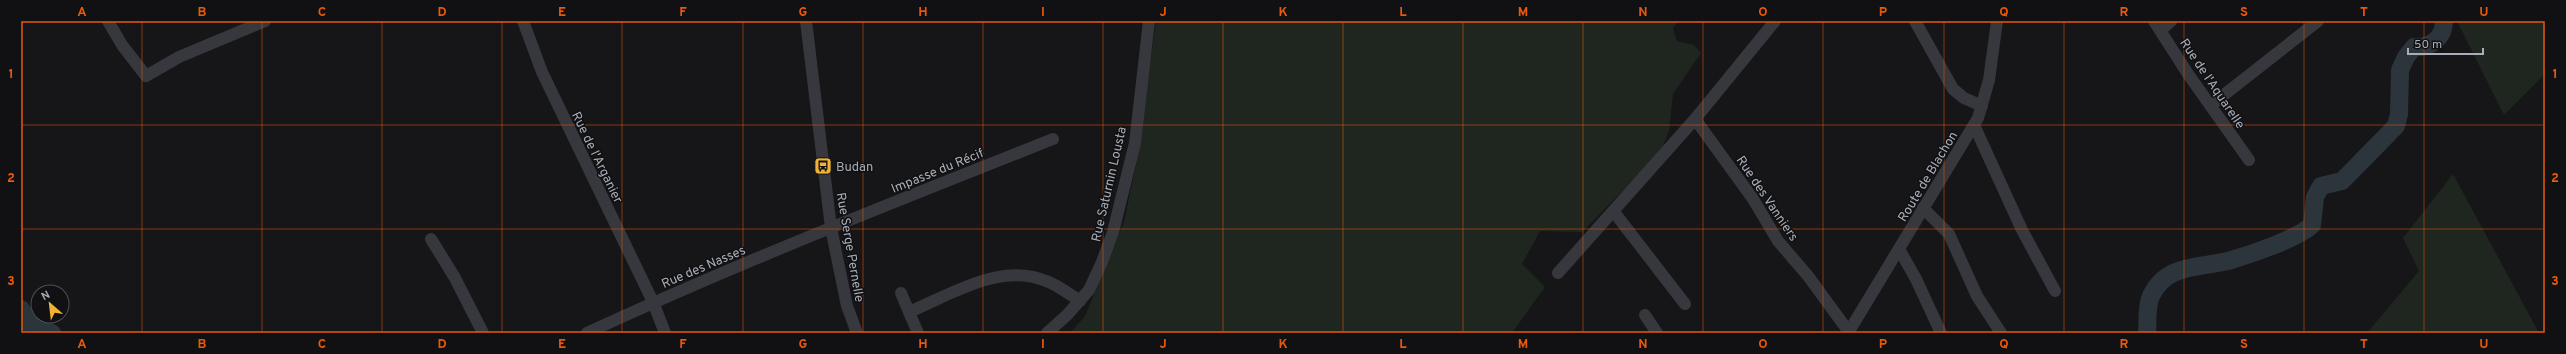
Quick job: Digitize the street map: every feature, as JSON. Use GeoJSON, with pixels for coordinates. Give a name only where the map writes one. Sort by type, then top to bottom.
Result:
{"type":"FeatureCollection","features":[{"type":"Feature","properties":{"kind":"street"},"geometry":{"type":"LineString","coordinates":[[108,21],[122,45],[146,76],[179,57],[265,21]]}},
{"type":"Feature","properties":{"kind":"street","name":"Rue de l'Arganier"},"geometry":{"type":"LineString","coordinates":[[524,21],[542,72],[653,302],[665,333]]}},
{"type":"Feature","properties":{"kind":"street","name":"Rue Serge Pernelle"},"geometry":{"type":"LineString","coordinates":[[806,21],[831,228],[847,306],[857,333]]}},
{"type":"Feature","properties":{"kind":"street","name":"Rue Saturnin Lousta"},"geometry":{"type":"LineString","coordinates":[[1047,333],[1080,301],[1095,279],[1113,232],[1135,143],[1148,21]]}},
{"type":"Feature","properties":{"kind":"street"},"geometry":{"type":"LineString","coordinates":[[1558,273],[1614,212],[1695,119],[1775,21]]}},
{"type":"Feature","properties":{"kind":"street"},"geometry":{"type":"LineString","coordinates":[[1916,21],[1954,89],[1964,98],[1982,106]]}},
{"type":"Feature","properties":{"kind":"street","name":"Route de Blachon"},"geometry":{"type":"LineString","coordinates":[[1848,332],[1974,125],[1990,80],[1998,21]]}},
{"type":"Feature","properties":{"kind":"street"},"geometry":{"type":"LineString","coordinates":[[2158,26],[2171,21]]}},
{"type":"Feature","properties":{"kind":"street"},"geometry":{"type":"LineString","coordinates":[[2211,105],[2318,21]]}},
{"type":"Feature","properties":{"kind":"street","name":"Rue de l'Aquarelle"},"geometry":{"type":"LineString","coordinates":[[2158,26],[2188,74],[2249,160]]}},
{"type":"Feature","properties":{"kind":"street","name":"Rue des Vanniers"},"geometry":{"type":"LineString","coordinates":[[1695,119],[1753,199],[1775,237],[1808,276],[1848,332]]}},
{"type":"Feature","properties":{"kind":"street"},"geometry":{"type":"LineString","coordinates":[[1974,125],[2022,230],[2055,291]]}},
{"type":"Feature","properties":{"kind":"street","name":"Impasse du Récif"},"geometry":{"type":"LineString","coordinates":[[831,228],[1053,138]]}},
{"type":"Feature","properties":{"kind":"street"},"geometry":{"type":"LineString","coordinates":[[1923,208],[1949,234],[1977,296],[2001,333]]}},
{"type":"Feature","properties":{"kind":"street"},"geometry":{"type":"LineString","coordinates":[[1614,212],[1685,304]]}},
{"type":"Feature","properties":{"kind":"street","name":"Rue des Nasses"},"geometry":{"type":"LineString","coordinates":[[587,333],[653,302],[831,228]]}},
{"type":"Feature","properties":{"kind":"street"},"geometry":{"type":"LineString","coordinates":[[431,239],[455,278],[483,333]]}},
{"type":"Feature","properties":{"kind":"street"},"geometry":{"type":"LineString","coordinates":[[1899,249],[1916,279],[1941,333]]}},
{"type":"Feature","properties":{"kind":"street"},"geometry":{"type":"LineString","coordinates":[[909,312],[976,284],[1007,275],[1031,276],[1045,280],[1080,301]]}},
{"type":"Feature","properties":{"kind":"street"},"geometry":{"type":"LineString","coordinates":[[901,293],[918,333]]}},
{"type":"Feature","properties":{"kind":"street"},"geometry":{"type":"LineString","coordinates":[[1645,315],[1658,333]]}},
{"type":"Feature","properties":{"kind":"shaded area"},"geometry":{"type":"Polygon","coordinates":[[[1156,21],[1679,21],[1673,28],[1677,41],[1694,45],[1701,53],[1673,94],[1669,131],[1660,153],[1582,232],[1540,231],[1522,264],[1545,287],[1512,333],[1070,333],[1085,316],[1124,222],[1136,165],[1156,21]]]}},
{"type":"Feature","properties":{"kind":"shaded area"},"geometry":{"type":"Polygon","coordinates":[[[2457,21],[2545,21],[2545,74],[2504,115],[2457,21]]]}},
{"type":"Feature","properties":{"kind":"shaded area"},"geometry":{"type":"Polygon","coordinates":[[[2453,174],[2539,333],[2367,333],[2419,271],[2403,238],[2453,174]]]}},
{"type":"Feature","properties":{"kind":"waterway"},"geometry":{"type":"LineString","coordinates":[[2147,333],[2149,300],[2157,286],[2165,278],[2184,269],[2228,261],[2260,251],[2296,236],[2312,225],[2315,197],[2321,186],[2342,181],[2396,126],[2399,114],[2400,70],[2406,57],[2414,47],[2426,46],[2431,44],[2439,37],[2442,32],[2444,21]]}},
{"type":"Feature","properties":{"kind":"waterway"},"geometry":{"type":"LineString","coordinates":[[21,309],[28,323],[52,333]]}},
{"type":"Feature","properties":{"kind":"place","name":"Budan"},"geometry":{"type":"Point","coordinates":[823,166]}}]}
